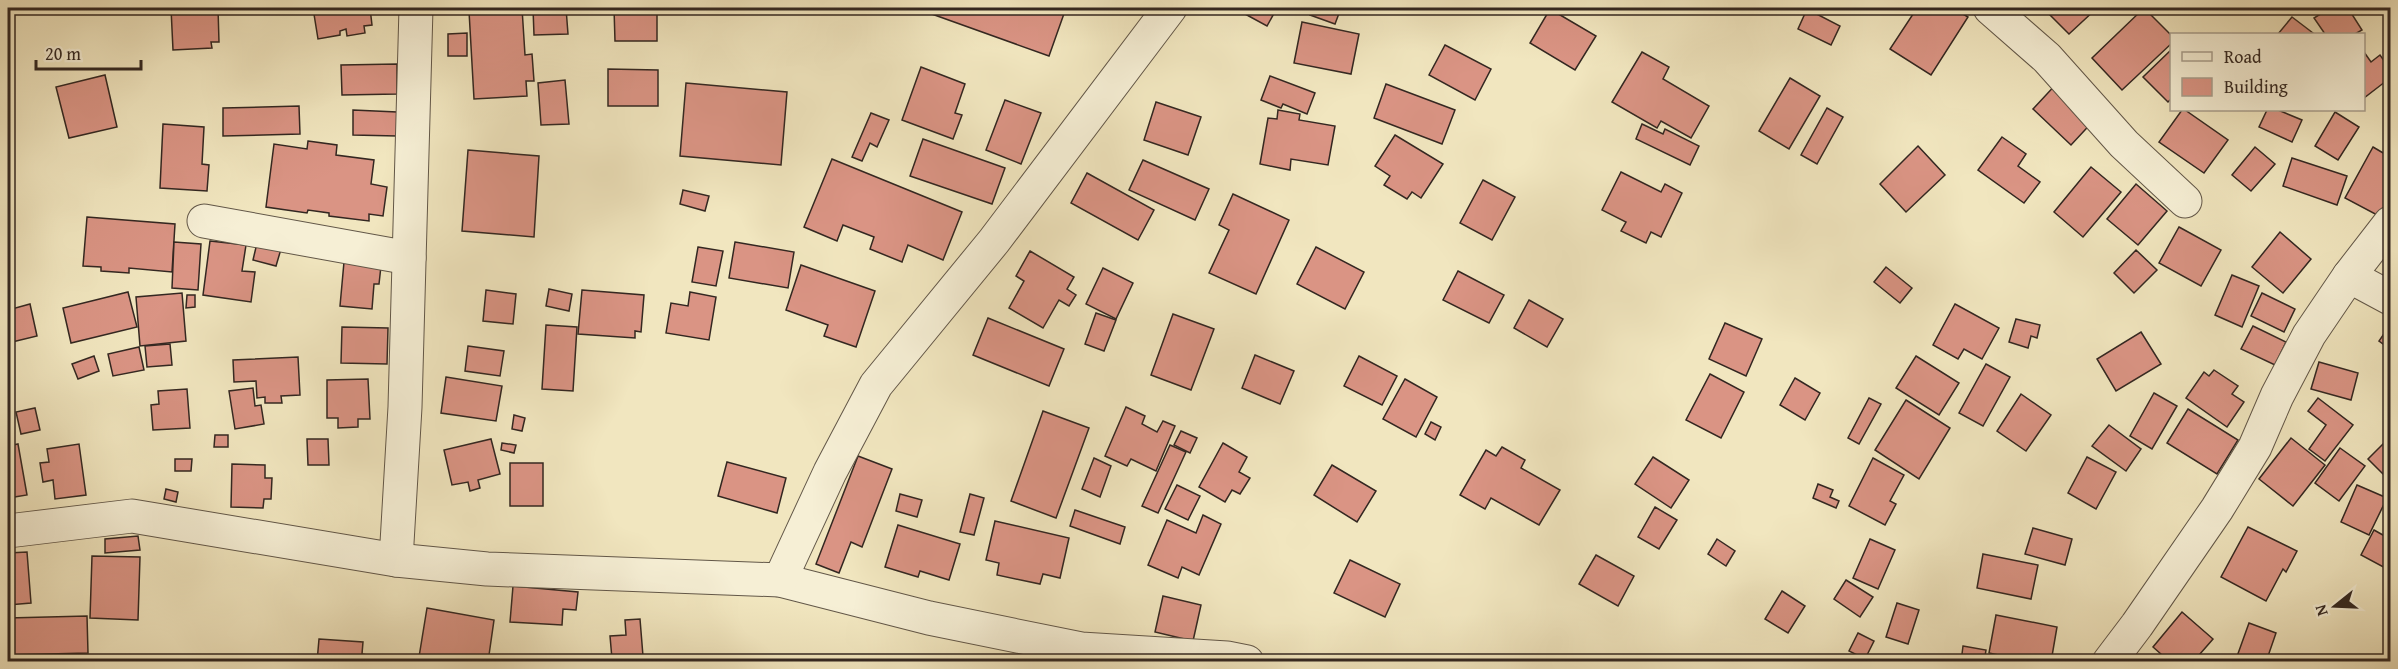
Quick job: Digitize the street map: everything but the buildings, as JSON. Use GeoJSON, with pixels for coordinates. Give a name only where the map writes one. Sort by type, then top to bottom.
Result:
{"type":"FeatureCollection","features":[{"type":"Feature","properties":{"kind":"street"},"geometry":{"type":"LineString","coordinates":[[396,560],[405,407],[416,8]]}},
{"type":"Feature","properties":{"kind":"street"},"geometry":{"type":"LineString","coordinates":[[780,580],[830,472],[876,385],[994,242],[1170,8]]}},
{"type":"Feature","properties":{"kind":"street"},"geometry":{"type":"LineString","coordinates":[[1990,8],[2047,58],[2124,144],[2185,201]]}},
{"type":"Feature","properties":{"kind":"street"},"geometry":{"type":"LineString","coordinates":[[204,221],[409,258]]}},
{"type":"Feature","properties":{"kind":"street"},"geometry":{"type":"LineString","coordinates":[[2109,662],[2217,510],[2255,447],[2277,396],[2309,335],[2349,276],[2391,223]]}},
{"type":"Feature","properties":{"kind":"street"},"geometry":{"type":"LineString","coordinates":[[2349,276],[2391,298]]}},
{"type":"Feature","properties":{"kind":"street"},"geometry":{"type":"LineString","coordinates":[[8,531],[132,516],[396,560],[487,569],[780,580],[929,618],[1082,649],[1227,658],[1247,662]]}}]}
